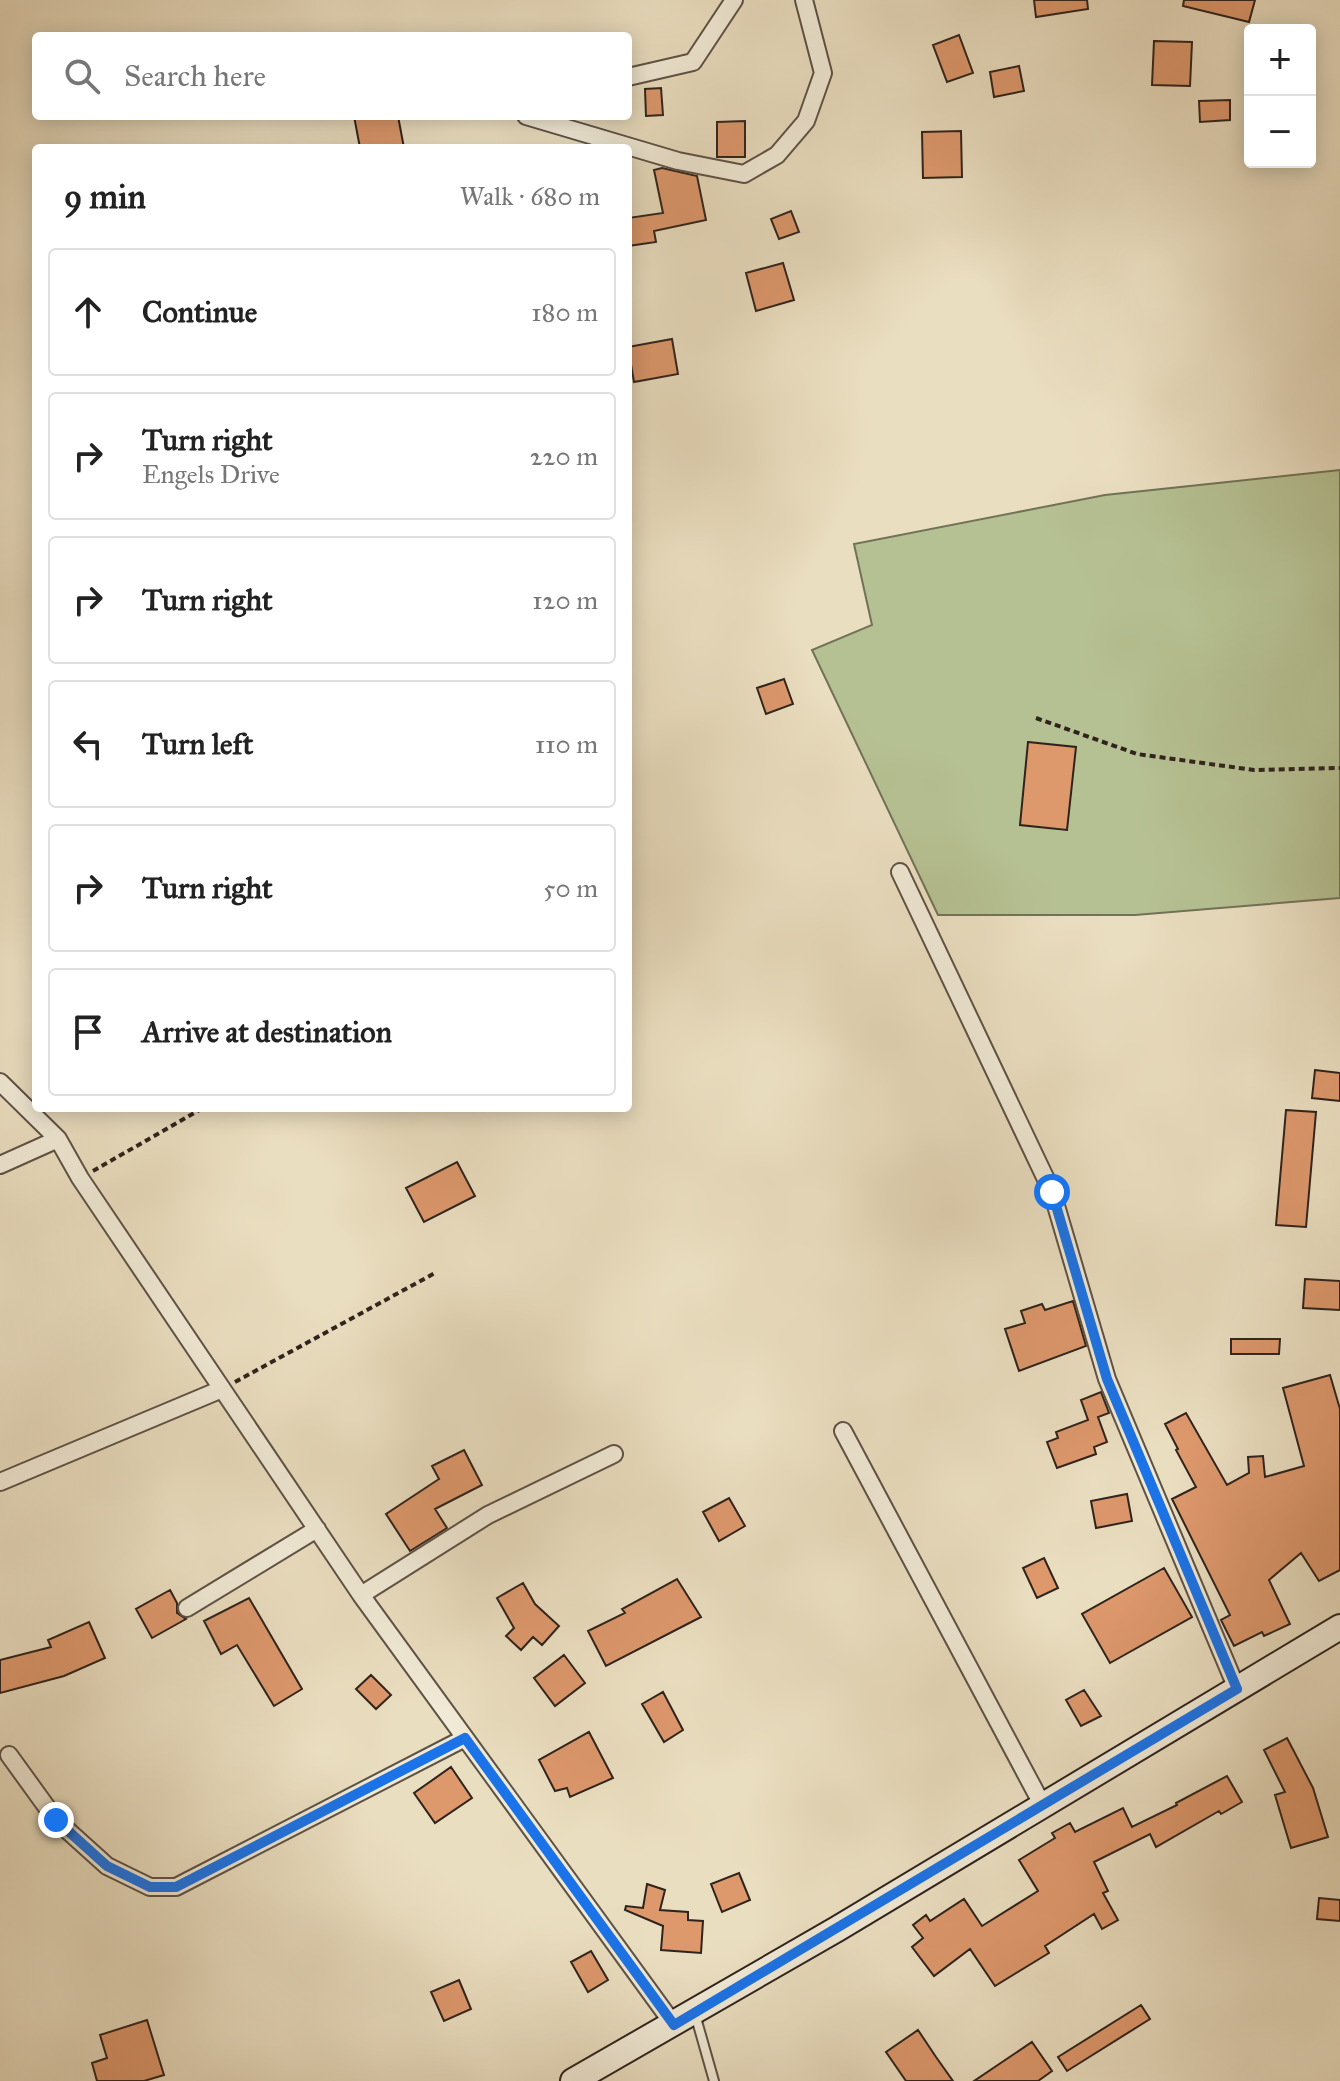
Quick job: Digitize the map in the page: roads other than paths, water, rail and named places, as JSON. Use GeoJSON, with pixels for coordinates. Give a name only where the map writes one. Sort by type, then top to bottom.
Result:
{"type":"FeatureCollection","features":[{"type":"Feature","properties":{"kind":"street"},"geometry":{"type":"LineString","coordinates":[[632,76],[693,62],[734,0]]}},
{"type":"Feature","properties":{"kind":"street"},"geometry":{"type":"LineString","coordinates":[[632,147],[678,161],[744,174],[777,155],[806,121],[823,73],[804,0]]}},
{"type":"Feature","properties":{"kind":"street"},"geometry":{"type":"LineString","coordinates":[[540,120],[621,144]]}},
{"type":"Feature","properties":{"kind":"street"},"geometry":{"type":"LineString","coordinates":[[900,872],[1052,1192],[1107,1379],[1237,1689]]}},
{"type":"Feature","properties":{"kind":"street"},"geometry":{"type":"LineString","coordinates":[[0,1082],[58,1139],[80,1178],[361,1595],[465,1738],[685,2019]]}},
{"type":"Feature","properties":{"kind":"street"},"geometry":{"type":"LineString","coordinates":[[0,1165],[58,1139]]}},
{"type":"Feature","properties":{"kind":"street"},"geometry":{"type":"LineString","coordinates":[[0,1482],[222,1389]]}},
{"type":"Feature","properties":{"kind":"street"},"geometry":{"type":"LineString","coordinates":[[843,1431],[1043,1806]]}},
{"type":"Feature","properties":{"kind":"street"},"geometry":{"type":"LineString","coordinates":[[361,1595],[488,1515],[614,1454]]}},
{"type":"Feature","properties":{"kind":"street"},"geometry":{"type":"LineString","coordinates":[[187,1608],[317,1529]]}},
{"type":"Feature","properties":{"kind":"street"},"geometry":{"type":"LineString","coordinates":[[573,2081],[685,2019],[1340,1627]]}},
{"type":"Feature","properties":{"kind":"street"},"geometry":{"type":"LineString","coordinates":[[9,1755],[56,1820],[107,1866],[150,1887],[176,1887],[465,1738]]}},
{"type":"Feature","properties":{"kind":"lane"},"geometry":{"type":"LineString","coordinates":[[685,2019],[714,2081]]}}]}
